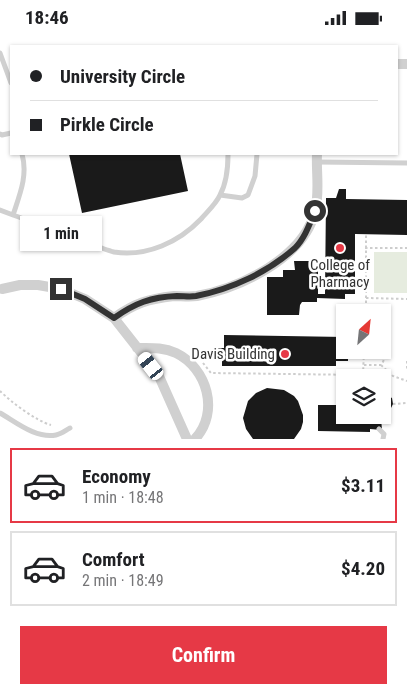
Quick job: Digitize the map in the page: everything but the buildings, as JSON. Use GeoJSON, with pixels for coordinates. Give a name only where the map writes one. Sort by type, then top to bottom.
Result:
{"type":"FeatureCollection","features":[{"type":"Feature","properties":{"kind":"street"},"geometry":{"type":"LineString","coordinates":[[114,318],[129,307],[148,300],[176,296],[195,296],[250,279],[296,247],[306,232],[315,211],[317,158]]}},
{"type":"Feature","properties":{"kind":"street"},"geometry":{"type":"LineString","coordinates":[[1,289],[29,285],[61,289],[85,299],[114,318],[158,374],[187,439]]}},
{"type":"Feature","properties":{"kind":"street"},"geometry":{"type":"LineString","coordinates":[[137,348],[160,348],[176,353],[190,363],[200,375],[209,397],[206,419],[200,434],[195,439]]}},
{"type":"Feature","properties":{"kind":"lane"},"geometry":{"type":"LineString","coordinates":[[0,53],[10,80]]}},
{"type":"Feature","properties":{"kind":"lane"},"geometry":{"type":"LineString","coordinates":[[13,215],[24,183],[25,164],[22,155]]}},
{"type":"Feature","properties":{"kind":"lane"},"geometry":{"type":"LineString","coordinates":[[0,210],[106,249],[133,252],[152,249],[190,231],[220,195],[228,155]]}},
{"type":"Feature","properties":{"kind":"lane"},"geometry":{"type":"LineString","coordinates":[[220,195],[242,198],[248,195],[255,176],[258,155]]}},
{"type":"Feature","properties":{"kind":"lane"},"geometry":{"type":"LineString","coordinates":[[354,155],[354,163]]}},
{"type":"Feature","properties":{"kind":"lane"},"geometry":{"type":"LineString","coordinates":[[379,155],[380,163]]}},
{"type":"Feature","properties":{"kind":"lane"},"geometry":{"type":"LineString","coordinates":[[317,158],[354,163],[406,163],[405,156]]}},
{"type":"Feature","properties":{"kind":"lane"},"geometry":{"type":"LineString","coordinates":[[0,413],[34,433],[46,436],[56,435],[70,428]]}},
{"type":"Feature","properties":{"kind":"lane"},"geometry":{"type":"LineString","coordinates":[[378,429],[384,434],[383,439]]}},
{"type":"Feature","properties":{"kind":"path"},"geometry":{"type":"LineString","coordinates":[[366,235],[366,304]]}},
{"type":"Feature","properties":{"kind":"path"},"geometry":{"type":"LineString","coordinates":[[365,247],[407,248]]}},
{"type":"Feature","properties":{"kind":"path"},"geometry":{"type":"LineString","coordinates":[[366,298],[407,299]]}},
{"type":"Feature","properties":{"kind":"path"},"geometry":{"type":"LineString","coordinates":[[364,359],[364,369]]}},
{"type":"Feature","properties":{"kind":"path"},"geometry":{"type":"LineString","coordinates":[[381,365],[384,359]]}},
{"type":"Feature","properties":{"kind":"path"},"geometry":{"type":"LineString","coordinates":[[201,360],[211,373],[336,375]]}},
{"type":"Feature","properties":{"kind":"path"},"geometry":{"type":"LineString","coordinates":[[407,361],[407,370]]}},
{"type":"Feature","properties":{"kind":"path"},"geometry":{"type":"LineString","coordinates":[[364,365],[381,365],[393,376],[407,381]]}},
{"type":"Feature","properties":{"kind":"path"},"geometry":{"type":"LineString","coordinates":[[0,391],[32,415],[51,425]]}},
{"type":"Feature","properties":{"kind":"path"},"geometry":{"type":"LineString","coordinates":[[393,404],[407,403]]}},
{"type":"Feature","properties":{"kind":"shaded area"},"geometry":{"type":"Polygon","coordinates":[[[374,252],[407,252],[407,293],[374,293],[374,252]]]}},
{"type":"Feature","properties":{"kind":"place","name":"College of Pharmacy"},"geometry":{"type":"Point","coordinates":[340,248]}},
{"type":"Feature","properties":{"kind":"place","name":"Davis Building"},"geometry":{"type":"Point","coordinates":[285,354]}},
{"type":"Feature","properties":{"kind":"route"},"geometry":{"type":"LineString","coordinates":[[61,289],[85,299],[114,318],[129,307],[148,300],[176,296],[195,296],[223,289],[250,279],[296,247],[306,232],[315,211]]}}]}
